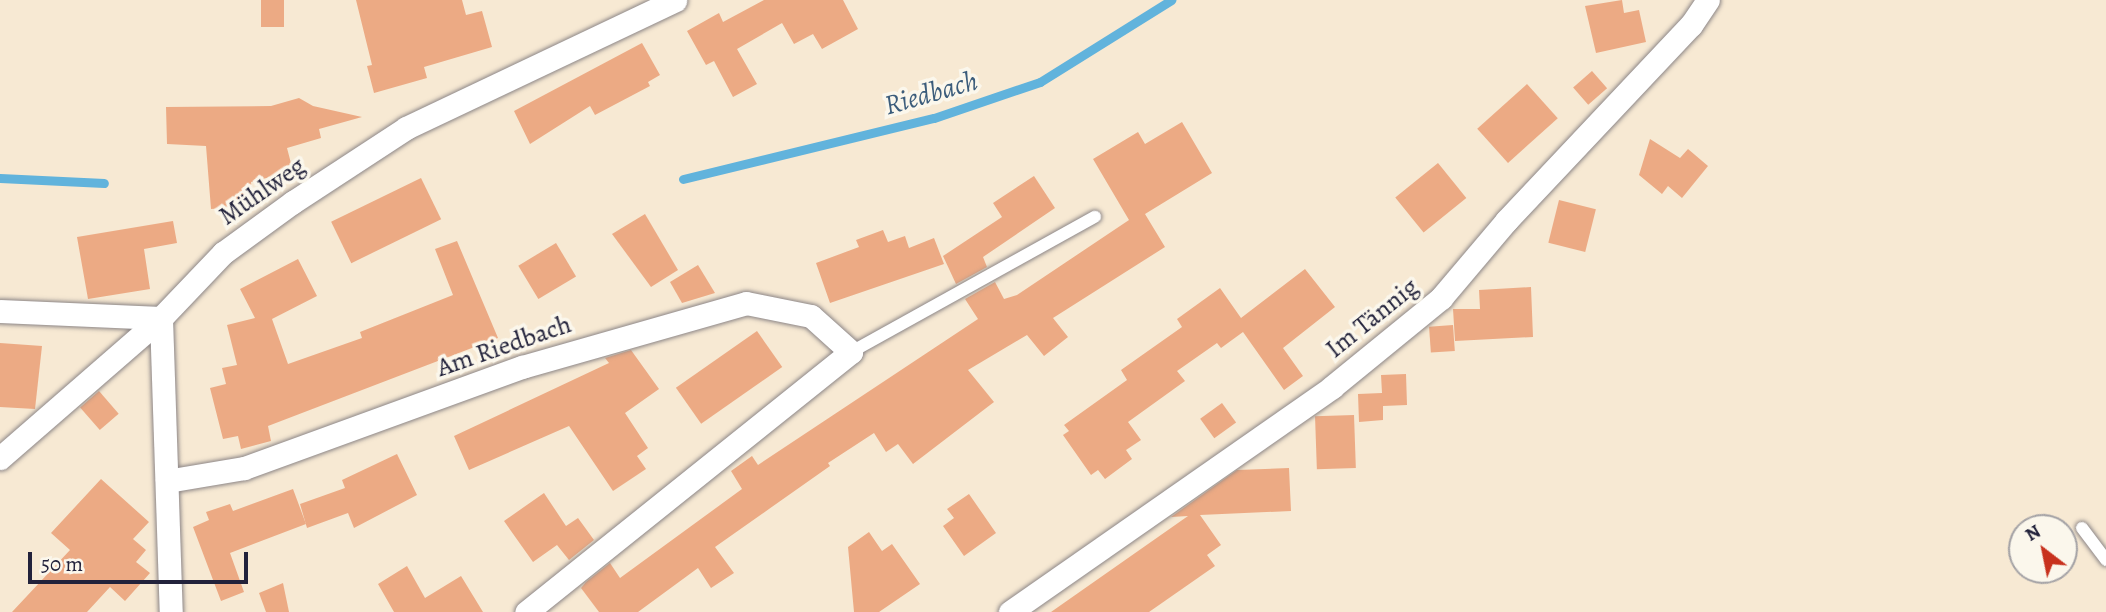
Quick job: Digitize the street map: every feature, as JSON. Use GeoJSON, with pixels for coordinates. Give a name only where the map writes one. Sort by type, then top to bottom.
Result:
{"type":"FeatureCollection","features":[{"type":"Feature","properties":{"kind":"street","name":"Mühlweg"},"geometry":{"type":"LineString","coordinates":[[0,458],[161,318],[223,253],[406,128],[675,0]]}},
{"type":"Feature","properties":{"kind":"street","name":"Im Tännig"},"geometry":{"type":"LineString","coordinates":[[1010,612],[1332,387],[1441,298],[1506,221],[1691,25],[1708,0]]}},
{"type":"Feature","properties":{"kind":"street","name":"Am Riedbach"},"geometry":{"type":"LineString","coordinates":[[167,481],[244,468],[522,367],[746,303],[811,316],[851,352]]}},
{"type":"Feature","properties":{"kind":"street"},"geometry":{"type":"LineString","coordinates":[[0,311],[161,318],[171,612]]}},
{"type":"Feature","properties":{"kind":"street"},"geometry":{"type":"LineString","coordinates":[[526,612],[851,352]]}},
{"type":"Feature","properties":{"kind":"lane"},"geometry":{"type":"LineString","coordinates":[[851,352],[1095,217]]}},
{"type":"Feature","properties":{"kind":"lane"},"geometry":{"type":"LineString","coordinates":[[2082,528],[2106,560]]}},
{"type":"Feature","properties":{"kind":"building"},"geometry":{"type":"Polygon","coordinates":[[[261,0],[284,0],[284,27],[261,27],[261,0]]]}},
{"type":"Feature","properties":{"kind":"building"},"geometry":{"type":"Polygon","coordinates":[[[356,0],[462,0],[466,15],[482,11],[492,47],[424,67],[427,78],[374,93],[367,66],[372,65],[356,0]]]}},
{"type":"Feature","properties":{"kind":"building"},"geometry":{"type":"Polygon","coordinates":[[[764,0],[843,0],[858,29],[822,49],[813,34],[794,44],[782,23],[737,49],[757,84],[733,97],[714,61],[706,65],[687,31],[719,13],[723,22],[764,0]]]}},
{"type":"Feature","properties":{"kind":"building"},"geometry":{"type":"Polygon","coordinates":[[[1622,0],[1624,13],[1639,10],[1646,42],[1596,53],[1585,6],[1622,0]]]}},
{"type":"Feature","properties":{"kind":"building"},"geometry":{"type":"Polygon","coordinates":[[[642,43],[660,75],[648,82],[650,86],[595,115],[590,106],[530,144],[514,111],[642,43]]]}},
{"type":"Feature","properties":{"kind":"building"},"geometry":{"type":"Polygon","coordinates":[[[1592,71],[1607,88],[1588,105],[1573,87],[1592,71]]]}},
{"type":"Feature","properties":{"kind":"building"},"geometry":{"type":"Polygon","coordinates":[[[1527,84],[1558,118],[1508,163],[1477,129],[1527,84]]]}},
{"type":"Feature","properties":{"kind":"building"},"geometry":{"type":"Polygon","coordinates":[[[299,98],[313,106],[362,117],[319,129],[321,138],[287,148],[293,171],[251,182],[253,206],[211,209],[206,146],[167,144],[166,107],[271,106],[299,98]]]}},
{"type":"Feature","properties":{"kind":"building"},"geometry":{"type":"Polygon","coordinates":[[[1182,122],[1212,173],[1145,214],[1165,247],[1053,318],[1068,337],[1044,356],[1027,335],[968,370],[994,402],[913,464],[898,444],[886,452],[874,433],[828,463],[830,466],[715,547],[734,573],[711,588],[698,568],[638,612],[599,612],[581,588],[586,582],[610,563],[620,578],[742,489],[731,471],[752,456],[758,465],[978,319],[965,299],[995,282],[1004,299],[1017,295],[1129,220],[1093,159],[1138,132],[1145,144],[1182,122]]]}},
{"type":"Feature","properties":{"kind":"building"},"geometry":{"type":"Polygon","coordinates":[[[1650,139],[1680,158],[1688,149],[1708,166],[1682,198],[1668,186],[1662,194],[1639,175],[1650,139]]]}},
{"type":"Feature","properties":{"kind":"building"},"geometry":{"type":"Polygon","coordinates":[[[1438,163],[1466,198],[1424,233],[1395,198],[1438,163]]]}},
{"type":"Feature","properties":{"kind":"building"},"geometry":{"type":"Polygon","coordinates":[[[1034,176],[1055,208],[983,257],[987,267],[956,284],[943,256],[1002,217],[993,203],[1034,176]]]}},
{"type":"Feature","properties":{"kind":"building"},"geometry":{"type":"Polygon","coordinates":[[[421,178],[441,219],[351,263],[331,222],[421,178]]]}},
{"type":"Feature","properties":{"kind":"building"},"geometry":{"type":"Polygon","coordinates":[[[1559,200],[1596,209],[1585,252],[1548,243],[1559,200]]]}},
{"type":"Feature","properties":{"kind":"building"},"geometry":{"type":"Polygon","coordinates":[[[645,214],[678,270],[651,287],[612,234],[645,214]]]}},
{"type":"Feature","properties":{"kind":"building"},"geometry":{"type":"Polygon","coordinates":[[[173,221],[177,243],[144,249],[150,289],[88,299],[77,237],[173,221]]]}},
{"type":"Feature","properties":{"kind":"building"},"geometry":{"type":"Polygon","coordinates":[[[883,230],[888,242],[905,236],[909,248],[934,238],[944,264],[830,303],[816,263],[859,247],[856,240],[883,230]]]}},
{"type":"Feature","properties":{"kind":"building"},"geometry":{"type":"Polygon","coordinates":[[[457,241],[498,338],[268,426],[271,441],[241,449],[238,436],[223,439],[210,388],[226,384],[222,368],[237,365],[227,325],[255,318],[240,289],[298,259],[317,296],[272,319],[288,364],[362,338],[360,332],[453,295],[435,249],[457,241]]]}},
{"type":"Feature","properties":{"kind":"building"},"geometry":{"type":"Polygon","coordinates":[[[556,243],[576,276],[538,299],[518,266],[556,243]]]}},
{"type":"Feature","properties":{"kind":"building"},"geometry":{"type":"Polygon","coordinates":[[[698,265],[715,293],[682,303],[670,282],[698,265]]]}},
{"type":"Feature","properties":{"kind":"building"},"geometry":{"type":"Polygon","coordinates":[[[1305,269],[1335,307],[1283,348],[1303,376],[1284,390],[1243,332],[1221,348],[1217,343],[1177,371],[1185,381],[1128,422],[1141,440],[1126,450],[1132,459],[1105,479],[1098,470],[1091,475],[1063,435],[1069,431],[1064,425],[1127,380],[1121,370],[1182,327],[1177,319],[1220,288],[1241,318],[1305,269]]]}},
{"type":"Feature","properties":{"kind":"building"},"geometry":{"type":"Polygon","coordinates":[[[1531,287],[1533,337],[1455,341],[1453,309],[1480,309],[1479,290],[1531,287]]]}},
{"type":"Feature","properties":{"kind":"building"},"geometry":{"type":"Polygon","coordinates":[[[1453,325],[1455,351],[1431,353],[1429,327],[1453,325]]]}},
{"type":"Feature","properties":{"kind":"building"},"geometry":{"type":"Polygon","coordinates":[[[757,331],[782,367],[701,424],[676,388],[757,331]]]}},
{"type":"Feature","properties":{"kind":"building"},"geometry":{"type":"Polygon","coordinates":[[[0,343],[42,346],[35,409],[0,407],[0,343]]]}},
{"type":"Feature","properties":{"kind":"building"},"geometry":{"type":"Polygon","coordinates":[[[631,350],[659,389],[625,413],[648,448],[637,456],[646,469],[613,491],[569,426],[469,470],[454,436],[609,363],[605,358],[631,350]]]}},
{"type":"Feature","properties":{"kind":"building"},"geometry":{"type":"Polygon","coordinates":[[[1406,374],[1407,405],[1383,406],[1383,420],[1359,422],[1358,394],[1382,393],[1381,375],[1406,374]]]}},
{"type":"Feature","properties":{"kind":"building"},"geometry":{"type":"Polygon","coordinates":[[[99,391],[119,414],[100,430],[80,407],[99,391]]]}},
{"type":"Feature","properties":{"kind":"building"},"geometry":{"type":"Polygon","coordinates":[[[1222,403],[1236,422],[1214,438],[1200,419],[1222,403]]]}},
{"type":"Feature","properties":{"kind":"building"},"geometry":{"type":"Polygon","coordinates":[[[1354,415],[1356,468],[1317,469],[1315,416],[1354,415]]]}},
{"type":"Feature","properties":{"kind":"building"},"geometry":{"type":"Polygon","coordinates":[[[397,454],[417,495],[354,528],[348,513],[307,528],[300,504],[345,488],[342,480],[397,454]]]}},
{"type":"Feature","properties":{"kind":"building"},"geometry":{"type":"Polygon","coordinates":[[[1289,468],[1291,511],[1200,515],[1221,545],[1207,555],[1215,566],[1149,612],[1051,612],[1188,516],[1171,517],[1237,470],[1289,468]]]}},
{"type":"Feature","properties":{"kind":"building"},"geometry":{"type":"Polygon","coordinates":[[[101,479],[149,522],[133,539],[146,550],[136,562],[150,573],[125,601],[110,587],[87,612],[12,612],[70,550],[51,533],[101,479]]]}},
{"type":"Feature","properties":{"kind":"building"},"geometry":{"type":"Polygon","coordinates":[[[293,489],[306,524],[230,553],[244,592],[221,601],[193,527],[209,520],[206,512],[230,504],[233,511],[293,489]]]}},
{"type":"Feature","properties":{"kind":"building"},"geometry":{"type":"Polygon","coordinates":[[[544,493],[566,526],[578,518],[594,540],[569,560],[557,545],[533,562],[504,521],[544,493]]]}},
{"type":"Feature","properties":{"kind":"building"},"geometry":{"type":"Polygon","coordinates":[[[969,494],[996,533],[964,556],[943,526],[954,518],[947,509],[969,494]]]}},
{"type":"Feature","properties":{"kind":"building"},"geometry":{"type":"Polygon","coordinates":[[[869,532],[882,551],[892,544],[920,584],[879,612],[854,612],[848,547],[869,532]]]}},
{"type":"Feature","properties":{"kind":"building"},"geometry":{"type":"Polygon","coordinates":[[[407,566],[425,598],[461,576],[483,612],[394,612],[378,584],[407,566]]]}},
{"type":"Feature","properties":{"kind":"building"},"geometry":{"type":"Polygon","coordinates":[[[283,583],[289,612],[266,612],[259,593],[283,583]]]}},
{"type":"Feature","properties":{"kind":"waterway","name":"Riedbach"},"geometry":{"type":"LineString","coordinates":[[683,179],[934,118],[1040,82],[1171,0]]}},
{"type":"Feature","properties":{"kind":"waterway","name":"Riedbach"},"geometry":{"type":"LineString","coordinates":[[0,178],[104,183]]}}]}
